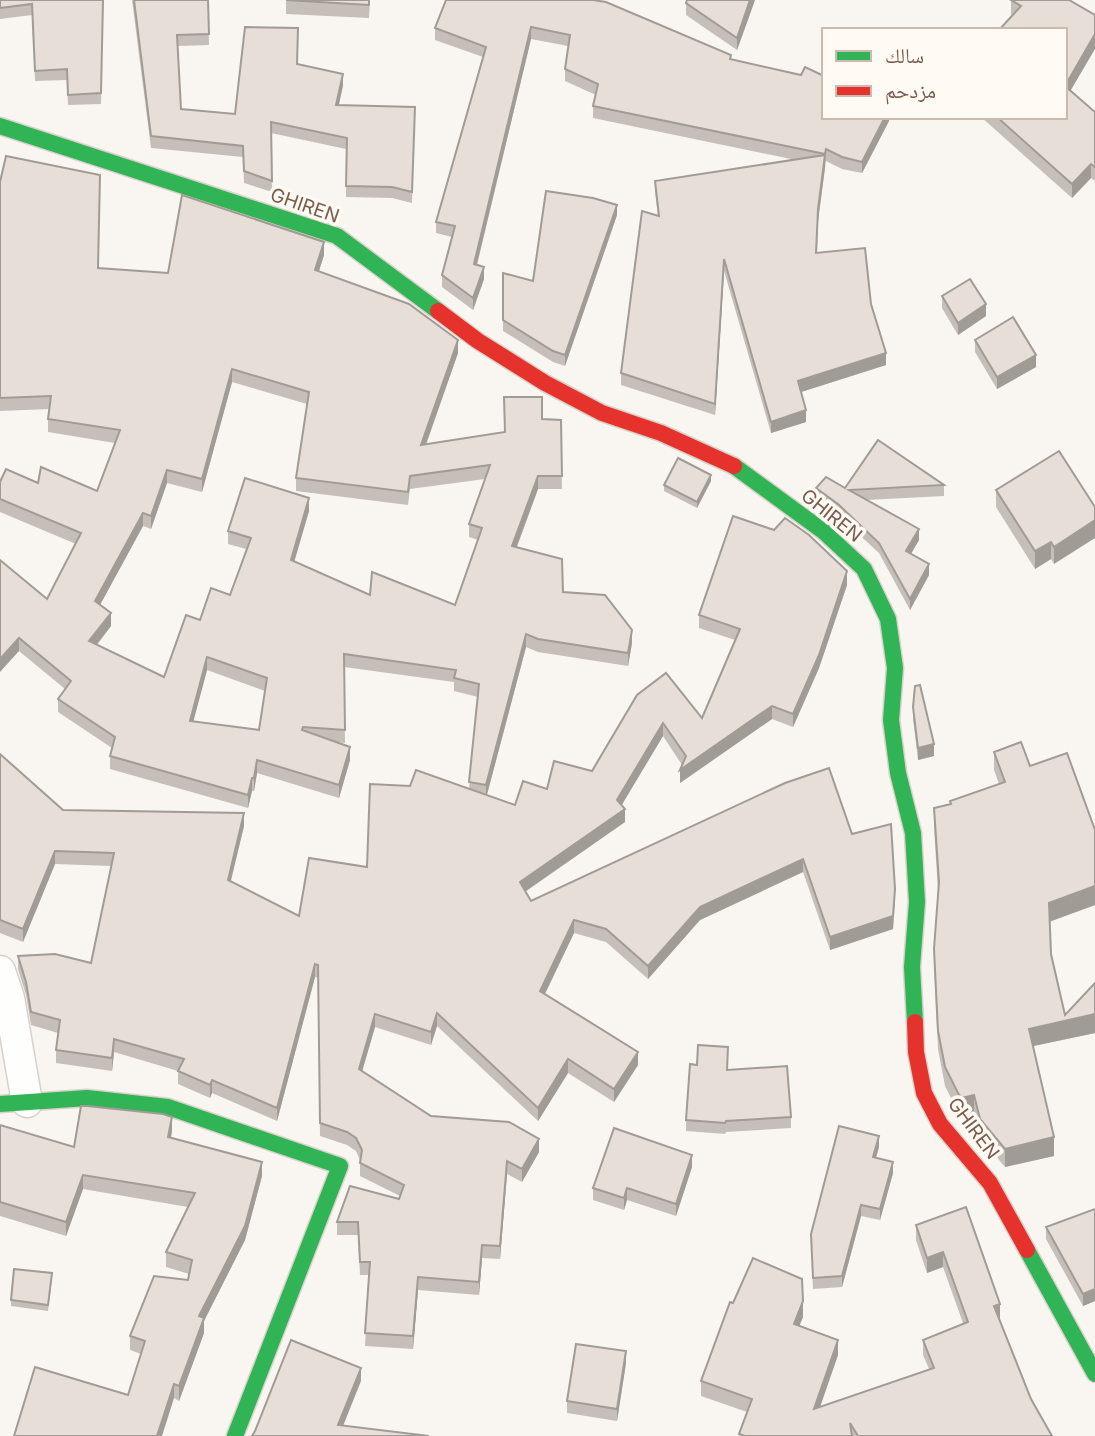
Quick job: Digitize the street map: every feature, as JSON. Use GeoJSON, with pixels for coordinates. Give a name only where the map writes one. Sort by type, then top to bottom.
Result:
{"type":"FeatureCollection","features":[{"type":"Feature","properties":{"kind":"street","name":"GHIREN"},"geometry":{"type":"LineString","coordinates":[[0,126],[337,236],[478,341],[545,383],[602,413],[661,433],[732,465],[823,531],[864,569],[888,619],[895,668],[891,720],[898,773],[913,834],[918,902],[912,967],[916,1052],[923,1093],[940,1124],[989,1183],[1095,1374]]}},
{"type":"Feature","properties":{"kind":"street"},"geometry":{"type":"LineString","coordinates":[[0,971],[9,998],[13,1103],[87,1098],[168,1107],[340,1166],[235,1436]]}},
{"type":"Feature","properties":{"kind":"building"},"geometry":{"type":"Polygon","coordinates":[[[0,0],[103,0],[101,93],[68,95],[67,69],[35,71],[32,4],[0,8],[0,0]]]}},
{"type":"Feature","properties":{"kind":"building"},"geometry":{"type":"Polygon","coordinates":[[[134,0],[208,0],[209,34],[177,35],[181,109],[235,114],[245,27],[298,28],[297,64],[343,74],[336,105],[415,107],[412,192],[392,187],[346,186],[347,138],[271,122],[272,181],[244,171],[243,146],[151,136],[134,0]]]}},
{"type":"Feature","properties":{"kind":"building"},"geometry":{"type":"Polygon","coordinates":[[[286,0],[369,0],[369,5],[286,0]]]}},
{"type":"Feature","properties":{"kind":"building"},"geometry":{"type":"Polygon","coordinates":[[[446,0],[606,2],[731,55],[730,59],[801,75],[805,67],[822,75],[822,119],[884,119],[862,162],[826,149],[825,154],[593,106],[598,84],[565,69],[570,35],[531,27],[474,264],[484,267],[473,298],[442,275],[455,226],[436,222],[486,47],[435,28],[446,0]]]}},
{"type":"Feature","properties":{"kind":"building"},"geometry":{"type":"Polygon","coordinates":[[[687,0],[750,0],[737,38],[686,3],[687,0]]]}},
{"type":"Feature","properties":{"kind":"building"},"geometry":{"type":"Polygon","coordinates":[[[1011,0],[1069,0],[1095,15],[1095,34],[1067,83],[1067,28],[1001,28],[1021,6],[1011,0]]]}},
{"type":"Feature","properties":{"kind":"building"},"geometry":{"type":"Polygon","coordinates":[[[1067,88],[1095,112],[1095,167],[1091,164],[1072,184],[999,119],[1067,119],[1067,88]]]}},
{"type":"Feature","properties":{"kind":"building"},"geometry":{"type":"Polygon","coordinates":[[[825,155],[816,253],[865,248],[871,304],[886,353],[798,381],[806,410],[771,422],[724,259],[715,404],[621,373],[642,211],[659,216],[655,181],[825,155]]]}},
{"type":"Feature","properties":{"kind":"building"},"geometry":{"type":"Polygon","coordinates":[[[6,156],[100,175],[98,268],[168,273],[182,195],[324,242],[315,270],[409,304],[458,340],[421,445],[505,432],[504,397],[542,397],[542,419],[561,420],[562,476],[538,476],[512,546],[562,559],[563,592],[605,595],[632,630],[628,653],[538,639],[526,634],[486,785],[469,782],[479,684],[454,678],[456,670],[344,654],[345,730],[303,727],[302,730],[350,747],[339,785],[257,760],[248,795],[110,756],[115,737],[58,699],[71,681],[19,638],[0,659],[0,560],[47,599],[81,533],[0,499],[0,482],[6,469],[38,483],[41,467],[97,491],[120,430],[48,419],[51,396],[0,398],[0,182],[6,156]],[[232,369],[202,479],[167,470],[151,516],[143,513],[95,601],[111,613],[89,641],[164,677],[186,615],[200,620],[211,588],[230,595],[251,538],[228,531],[245,478],[309,498],[291,560],[370,595],[372,572],[455,605],[482,528],[469,524],[490,465],[410,476],[408,492],[296,478],[309,392],[232,369]],[[207,657],[190,721],[259,730],[267,678],[207,657]]]}},
{"type":"Feature","properties":{"kind":"building"},"geometry":{"type":"Polygon","coordinates":[[[546,191],[593,198],[617,205],[565,355],[553,351],[503,320],[503,273],[533,281],[546,191]]]}},
{"type":"Feature","properties":{"kind":"building"},"geometry":{"type":"Polygon","coordinates":[[[970,279],[986,304],[958,323],[942,296],[970,279]]]}},
{"type":"Feature","properties":{"kind":"building"},"geometry":{"type":"Polygon","coordinates":[[[1013,317],[1036,355],[997,377],[975,340],[1013,317]]]}},
{"type":"Feature","properties":{"kind":"building"},"geometry":{"type":"Polygon","coordinates":[[[878,440],[944,485],[849,490],[919,529],[906,551],[929,564],[910,599],[879,543],[838,504],[816,488],[826,477],[845,488],[878,440]]]}},
{"type":"Feature","properties":{"kind":"building"},"geometry":{"type":"Polygon","coordinates":[[[1059,451],[1095,507],[1095,520],[1054,547],[1051,542],[1035,551],[996,490],[1059,451]]]}},
{"type":"Feature","properties":{"kind":"building"},"geometry":{"type":"Polygon","coordinates":[[[678,458],[711,475],[697,502],[664,485],[678,458]]]}},
{"type":"Feature","properties":{"kind":"building"},"geometry":{"type":"Polygon","coordinates":[[[733,516],[774,530],[785,518],[809,535],[847,571],[819,655],[793,714],[772,706],[680,770],[686,756],[663,723],[617,800],[625,809],[520,882],[531,901],[785,783],[829,768],[852,834],[891,824],[895,889],[893,916],[830,937],[803,859],[700,907],[648,966],[606,929],[574,920],[540,991],[638,1052],[614,1089],[568,1059],[538,1108],[437,1013],[431,1032],[375,1014],[359,1069],[431,1116],[509,1122],[539,1139],[522,1169],[507,1161],[500,1246],[482,1245],[479,1282],[418,1277],[413,1336],[365,1333],[370,1262],[360,1262],[358,1222],[337,1222],[350,1186],[399,1199],[404,1185],[360,1163],[362,1150],[356,1138],[320,1123],[318,965],[315,964],[277,1108],[212,1080],[210,1085],[178,1071],[184,1059],[114,1039],[112,1058],[56,1050],[60,1020],[31,1012],[18,956],[55,954],[91,963],[114,853],[55,851],[23,929],[0,920],[0,754],[63,810],[244,813],[228,880],[299,916],[309,858],[367,867],[370,784],[410,786],[416,770],[515,805],[523,781],[547,789],[554,761],[592,771],[637,695],[666,673],[702,718],[740,629],[699,615],[733,516]]]}},
{"type":"Feature","properties":{"kind":"building"},"geometry":{"type":"Polygon","coordinates":[[[920,685],[934,744],[918,748],[913,707],[915,686],[920,685]]]}},
{"type":"Feature","properties":{"kind":"building"},"geometry":{"type":"Polygon","coordinates":[[[1021,742],[1030,766],[1067,753],[1095,830],[1095,886],[1049,903],[1051,954],[1065,1015],[1095,983],[1095,1014],[1029,1029],[1054,1137],[1005,1149],[980,1119],[974,1095],[962,1098],[945,1067],[938,1031],[934,949],[939,882],[934,808],[1005,782],[994,752],[1021,742]]]}},
{"type":"Feature","properties":{"kind":"building"},"geometry":{"type":"Polygon","coordinates":[[[698,1045],[728,1047],[727,1070],[787,1066],[791,1117],[725,1123],[686,1120],[690,1064],[697,1065],[698,1045]]]}},
{"type":"Feature","properties":{"kind":"building"},"geometry":{"type":"Polygon","coordinates":[[[81,1106],[163,1114],[172,1117],[168,1137],[262,1162],[245,1226],[199,1316],[204,1318],[179,1386],[174,1384],[157,1436],[14,1436],[35,1367],[128,1395],[145,1341],[130,1336],[154,1276],[188,1280],[192,1260],[166,1252],[195,1193],[83,1175],[66,1222],[0,1202],[0,1125],[74,1147],[81,1106]]]}},
{"type":"Feature","properties":{"kind":"building"},"geometry":{"type":"Polygon","coordinates":[[[839,1126],[879,1136],[873,1157],[893,1162],[880,1209],[861,1205],[842,1276],[813,1278],[811,1234],[839,1126]]]}},
{"type":"Feature","properties":{"kind":"building"},"geometry":{"type":"Polygon","coordinates":[[[614,1128],[692,1155],[676,1204],[627,1188],[624,1198],[593,1188],[614,1128]]]}},
{"type":"Feature","properties":{"kind":"building"},"geometry":{"type":"Polygon","coordinates":[[[966,1207],[1000,1304],[994,1306],[1031,1399],[1052,1436],[858,1436],[850,1423],[852,1436],[739,1434],[752,1399],[701,1381],[730,1302],[733,1303],[753,1258],[802,1279],[803,1301],[794,1324],[838,1340],[814,1409],[934,1368],[923,1340],[968,1322],[943,1252],[927,1258],[916,1225],[966,1207]]]}},
{"type":"Feature","properties":{"kind":"building"},"geometry":{"type":"Polygon","coordinates":[[[1095,1209],[1095,1289],[1083,1294],[1046,1227],[1095,1209]]]}},
{"type":"Feature","properties":{"kind":"building"},"geometry":{"type":"Polygon","coordinates":[[[14,1269],[52,1273],[48,1305],[11,1300],[14,1269]]]}},
{"type":"Feature","properties":{"kind":"building"},"geometry":{"type":"Polygon","coordinates":[[[291,1340],[361,1368],[338,1425],[429,1436],[252,1436],[291,1340]]]}},
{"type":"Feature","properties":{"kind":"building"},"geometry":{"type":"Polygon","coordinates":[[[576,1344],[626,1351],[617,1409],[567,1401],[576,1344]]]}},
{"type":"Feature","properties":{"kind":"traffic: fast"},"geometry":{"type":"LineString","coordinates":[[0,126],[337,236],[438,311]]}},
{"type":"Feature","properties":{"kind":"traffic: fast"},"geometry":{"type":"LineString","coordinates":[[734,466],[823,531],[864,569],[888,619],[895,668],[891,720],[898,773],[913,833],[917,902],[912,967],[915,1022]]}},
{"type":"Feature","properties":{"kind":"traffic: fast"},"geometry":{"type":"LineString","coordinates":[[0,1104],[87,1098],[168,1107],[340,1166],[235,1436]]}},
{"type":"Feature","properties":{"kind":"traffic: fast"},"geometry":{"type":"LineString","coordinates":[[1027,1250],[1095,1374]]}},
{"type":"Feature","properties":{"kind":"traffic: jam"},"geometry":{"type":"LineString","coordinates":[[438,311],[478,341],[545,383],[602,413],[661,433],[734,466]]}},
{"type":"Feature","properties":{"kind":"traffic: jam"},"geometry":{"type":"LineString","coordinates":[[915,1022],[916,1052],[924,1093],[940,1124],[990,1183],[1027,1250]]}}]}
